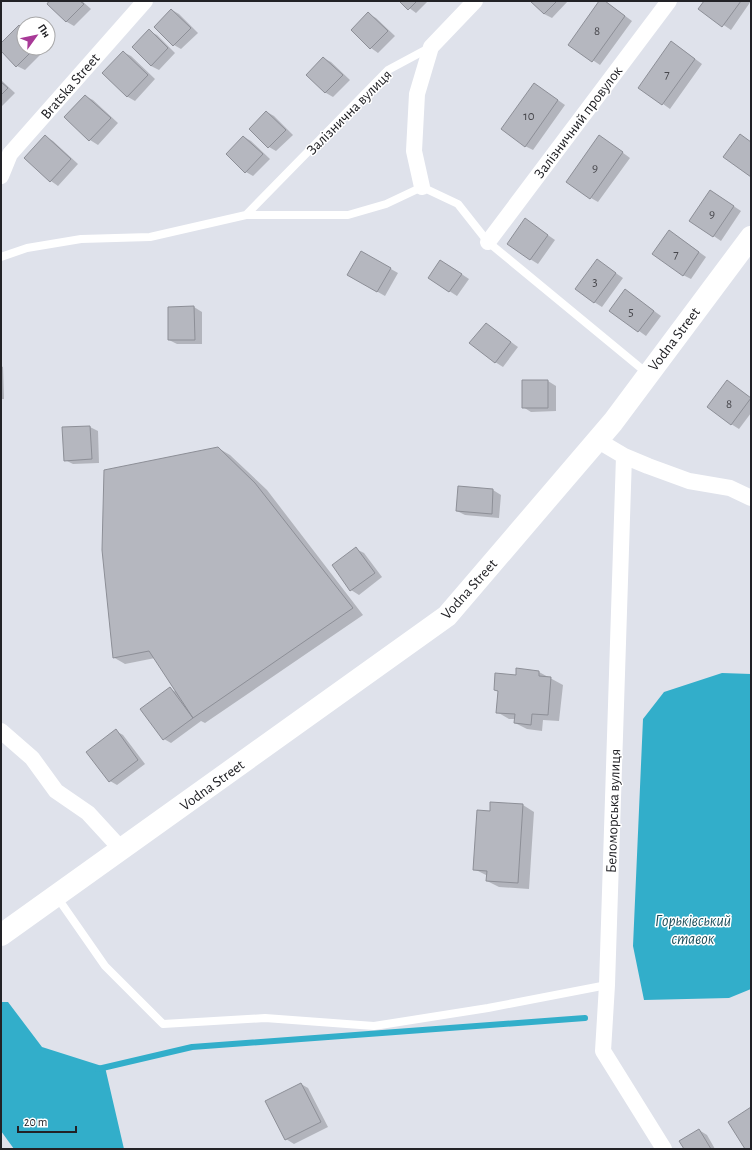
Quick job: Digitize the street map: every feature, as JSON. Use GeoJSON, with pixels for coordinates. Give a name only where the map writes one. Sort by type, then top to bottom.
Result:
{"type":"FeatureCollection","features":[{"type":"Feature","properties":{"kind":"street","name":"Bratska Street"},"geometry":{"type":"LineString","coordinates":[[1,176],[10,154],[145,1]]}},
{"type":"Feature","properties":{"kind":"street","name":"Залізнична вулиця"},"geometry":{"type":"LineString","coordinates":[[431,47],[475,1]]}},
{"type":"Feature","properties":{"kind":"street","name":"Залізничний провулок"},"geometry":{"type":"LineString","coordinates":[[488,242],[669,1]]}},
{"type":"Feature","properties":{"kind":"street"},"geometry":{"type":"LineString","coordinates":[[422,187],[414,151],[417,94],[431,47]]}},
{"type":"Feature","properties":{"kind":"street","name":"Vodna Street"},"geometry":{"type":"LineString","coordinates":[[1,935],[90,874],[447,616],[597,440],[751,237]]}},
{"type":"Feature","properties":{"kind":"street"},"geometry":{"type":"LineString","coordinates":[[597,440],[624,456],[689,481],[730,488],[751,498]]}},
{"type":"Feature","properties":{"kind":"street","name":"Беломорська вулиця"},"geometry":{"type":"LineString","coordinates":[[624,456],[604,1051],[664,1149]]}},
{"type":"Feature","properties":{"kind":"street"},"geometry":{"type":"LineString","coordinates":[[1,731],[32,758],[56,791],[88,813],[122,850]]}},
{"type":"Feature","properties":{"kind":"lane","name":"Залізнична вулиця"},"geometry":{"type":"LineString","coordinates":[[246,214],[388,70],[431,47]]}},
{"type":"Feature","properties":{"kind":"lane"},"geometry":{"type":"LineString","coordinates":[[1,257],[27,248],[81,239],[150,237],[246,214],[348,215],[386,204],[422,187],[458,204],[488,242],[648,374]]}},
{"type":"Feature","properties":{"kind":"lane"},"geometry":{"type":"LineString","coordinates":[[57,897],[105,966],[163,1024],[265,1018],[374,1026],[488,1008],[607,985]]}},
{"type":"Feature","properties":{"kind":"water","name":"Горьківський ставок"},"geometry":{"type":"Polygon","coordinates":[[[722,673],[751,674],[751,989],[729,998],[644,1000],[633,946],[643,719],[664,692],[722,673]]]}},
{"type":"Feature","properties":{"kind":"water"},"geometry":{"type":"Polygon","coordinates":[[[1,1002],[8,1002],[42,1047],[105,1067],[124,1149],[14,1149],[1,1131],[1,1002]]]}},
{"type":"Feature","properties":{"kind":"building"},"geometry":{"type":"Polygon","coordinates":[[[49,1],[80,1],[84,4],[66,22],[47,4],[49,1]]]}},
{"type":"Feature","properties":{"kind":"building"},"geometry":{"type":"Polygon","coordinates":[[[399,1],[417,1],[408,10],[399,1]]]}},
{"type":"Feature","properties":{"kind":"building"},"geometry":{"type":"Polygon","coordinates":[[[530,1],[557,1],[544,14],[530,1]]]}},
{"type":"Feature","properties":{"kind":"building"},"geometry":{"type":"Polygon","coordinates":[[[599,1],[605,1],[625,16],[592,62],[568,45],[599,1]]]}},
{"type":"Feature","properties":{"kind":"building"},"geometry":{"type":"Polygon","coordinates":[[[704,1],[741,1],[722,27],[698,9],[704,1]]]}},
{"type":"Feature","properties":{"kind":"building"},"geometry":{"type":"Polygon","coordinates":[[[171,9],[191,28],[173,46],[154,27],[171,9]]]}},
{"type":"Feature","properties":{"kind":"building"},"geometry":{"type":"Polygon","coordinates":[[[368,12],[388,31],[370,49],[351,30],[368,12]]]}},
{"type":"Feature","properties":{"kind":"building"},"geometry":{"type":"Polygon","coordinates":[[[16,28],[16,56],[27,56],[16,67],[1,51],[1,43],[16,28]]]}},
{"type":"Feature","properties":{"kind":"building"},"geometry":{"type":"Polygon","coordinates":[[[149,29],[168,48],[151,66],[132,47],[149,29]]]}},
{"type":"Feature","properties":{"kind":"building"},"geometry":{"type":"Polygon","coordinates":[[[671,41],[695,59],[662,105],[638,88],[671,41]]]}},
{"type":"Feature","properties":{"kind":"building"},"geometry":{"type":"Polygon","coordinates":[[[123,51],[148,75],[127,97],[102,73],[123,51]]]}},
{"type":"Feature","properties":{"kind":"building"},"geometry":{"type":"Polygon","coordinates":[[[323,57],[343,75],[325,93],[306,75],[323,57]]]}},
{"type":"Feature","properties":{"kind":"building"},"geometry":{"type":"Polygon","coordinates":[[[1,82],[8,88],[1,95],[1,82]]]}},
{"type":"Feature","properties":{"kind":"building"},"geometry":{"type":"Polygon","coordinates":[[[534,83],[558,100],[525,147],[501,129],[534,83]]]}},
{"type":"Feature","properties":{"kind":"building"},"geometry":{"type":"Polygon","coordinates":[[[85,95],[111,118],[89,141],[64,117],[85,95]]]}},
{"type":"Feature","properties":{"kind":"building"},"geometry":{"type":"Polygon","coordinates":[[[266,111],[286,130],[268,148],[249,129],[266,111]]]}},
{"type":"Feature","properties":{"kind":"building"},"geometry":{"type":"Polygon","coordinates":[[[740,134],[751,142],[751,177],[723,157],[740,134]]]}},
{"type":"Feature","properties":{"kind":"building"},"geometry":{"type":"Polygon","coordinates":[[[45,135],[71,159],[50,182],[24,158],[45,135]]]}},
{"type":"Feature","properties":{"kind":"building"},"geometry":{"type":"Polygon","coordinates":[[[599,135],[623,152],[590,199],[566,182],[599,135]]]}},
{"type":"Feature","properties":{"kind":"building"},"geometry":{"type":"Polygon","coordinates":[[[243,136],[263,154],[245,173],[226,154],[243,136]]]}},
{"type":"Feature","properties":{"kind":"building"},"geometry":{"type":"Polygon","coordinates":[[[710,190],[734,206],[713,237],[689,221],[710,190]]]}},
{"type":"Feature","properties":{"kind":"building"},"geometry":{"type":"Polygon","coordinates":[[[525,218],[548,235],[530,260],[507,244],[525,218]]]}},
{"type":"Feature","properties":{"kind":"building"},"geometry":{"type":"Polygon","coordinates":[[[669,230],[699,252],[683,276],[652,254],[669,230]]]}},
{"type":"Feature","properties":{"kind":"building"},"geometry":{"type":"Polygon","coordinates":[[[361,251],[391,268],[377,292],[347,275],[361,251]]]}},
{"type":"Feature","properties":{"kind":"building"},"geometry":{"type":"Polygon","coordinates":[[[597,259],[616,273],[594,303],[575,289],[597,259]]]}},
{"type":"Feature","properties":{"kind":"building"},"geometry":{"type":"Polygon","coordinates":[[[440,260],[462,274],[449,292],[428,278],[440,260]]]}},
{"type":"Feature","properties":{"kind":"building"},"geometry":{"type":"Polygon","coordinates":[[[625,289],[654,311],[638,332],[609,311],[625,289]]]}},
{"type":"Feature","properties":{"kind":"building"},"geometry":{"type":"Polygon","coordinates":[[[194,306],[195,340],[168,340],[168,307],[194,306]]]}},
{"type":"Feature","properties":{"kind":"building"},"geometry":{"type":"Polygon","coordinates":[[[486,323],[511,342],[495,363],[469,343],[486,323]]]}},
{"type":"Feature","properties":{"kind":"building"},"geometry":{"type":"Polygon","coordinates":[[[522,380],[548,380],[548,408],[522,408],[522,380]]]}},
{"type":"Feature","properties":{"kind":"building"},"geometry":{"type":"Polygon","coordinates":[[[727,380],[751,398],[731,425],[707,407],[727,380]]]}},
{"type":"Feature","properties":{"kind":"building"},"geometry":{"type":"Polygon","coordinates":[[[90,426],[92,459],[64,461],[62,427],[90,426]]]}},
{"type":"Feature","properties":{"kind":"building"},"geometry":{"type":"Polygon","coordinates":[[[218,447],[255,483],[353,608],[193,718],[149,651],[113,658],[102,550],[104,470],[218,447]]]}},
{"type":"Feature","properties":{"kind":"building"},"geometry":{"type":"Polygon","coordinates":[[[458,486],[493,489],[492,514],[456,511],[458,486]]]}},
{"type":"Feature","properties":{"kind":"building"},"geometry":{"type":"Polygon","coordinates":[[[356,547],[375,573],[350,591],[332,565],[356,547]]]}},
{"type":"Feature","properties":{"kind":"building"},"geometry":{"type":"Polygon","coordinates":[[[516,668],[539,671],[539,676],[551,677],[548,715],[532,714],[531,725],[514,723],[515,714],[496,713],[498,691],[494,690],[495,673],[516,675],[516,668]]]}},
{"type":"Feature","properties":{"kind":"building"},"geometry":{"type":"Polygon","coordinates":[[[170,687],[193,718],[163,740],[140,709],[170,687]]]}},
{"type":"Feature","properties":{"kind":"building"},"geometry":{"type":"Polygon","coordinates":[[[116,729],[138,760],[109,782],[86,752],[116,729]]]}},
{"type":"Feature","properties":{"kind":"building"},"geometry":{"type":"Polygon","coordinates":[[[490,802],[523,804],[518,883],[486,881],[487,871],[473,870],[477,810],[490,811],[490,802]]]}},
{"type":"Feature","properties":{"kind":"building"},"geometry":{"type":"Polygon","coordinates":[[[301,1083],[321,1122],[285,1140],[265,1101],[301,1083]]]}},
{"type":"Feature","properties":{"kind":"building"},"geometry":{"type":"Polygon","coordinates":[[[751,1107],[751,1149],[745,1149],[728,1122],[751,1107]]]}},
{"type":"Feature","properties":{"kind":"building"},"geometry":{"type":"Polygon","coordinates":[[[699,1129],[711,1149],[684,1149],[679,1141],[699,1129]]]}},
{"type":"Feature","properties":{"kind":"waterway"},"geometry":{"type":"LineString","coordinates":[[98,1069],[192,1047],[585,1018]]}}]}
